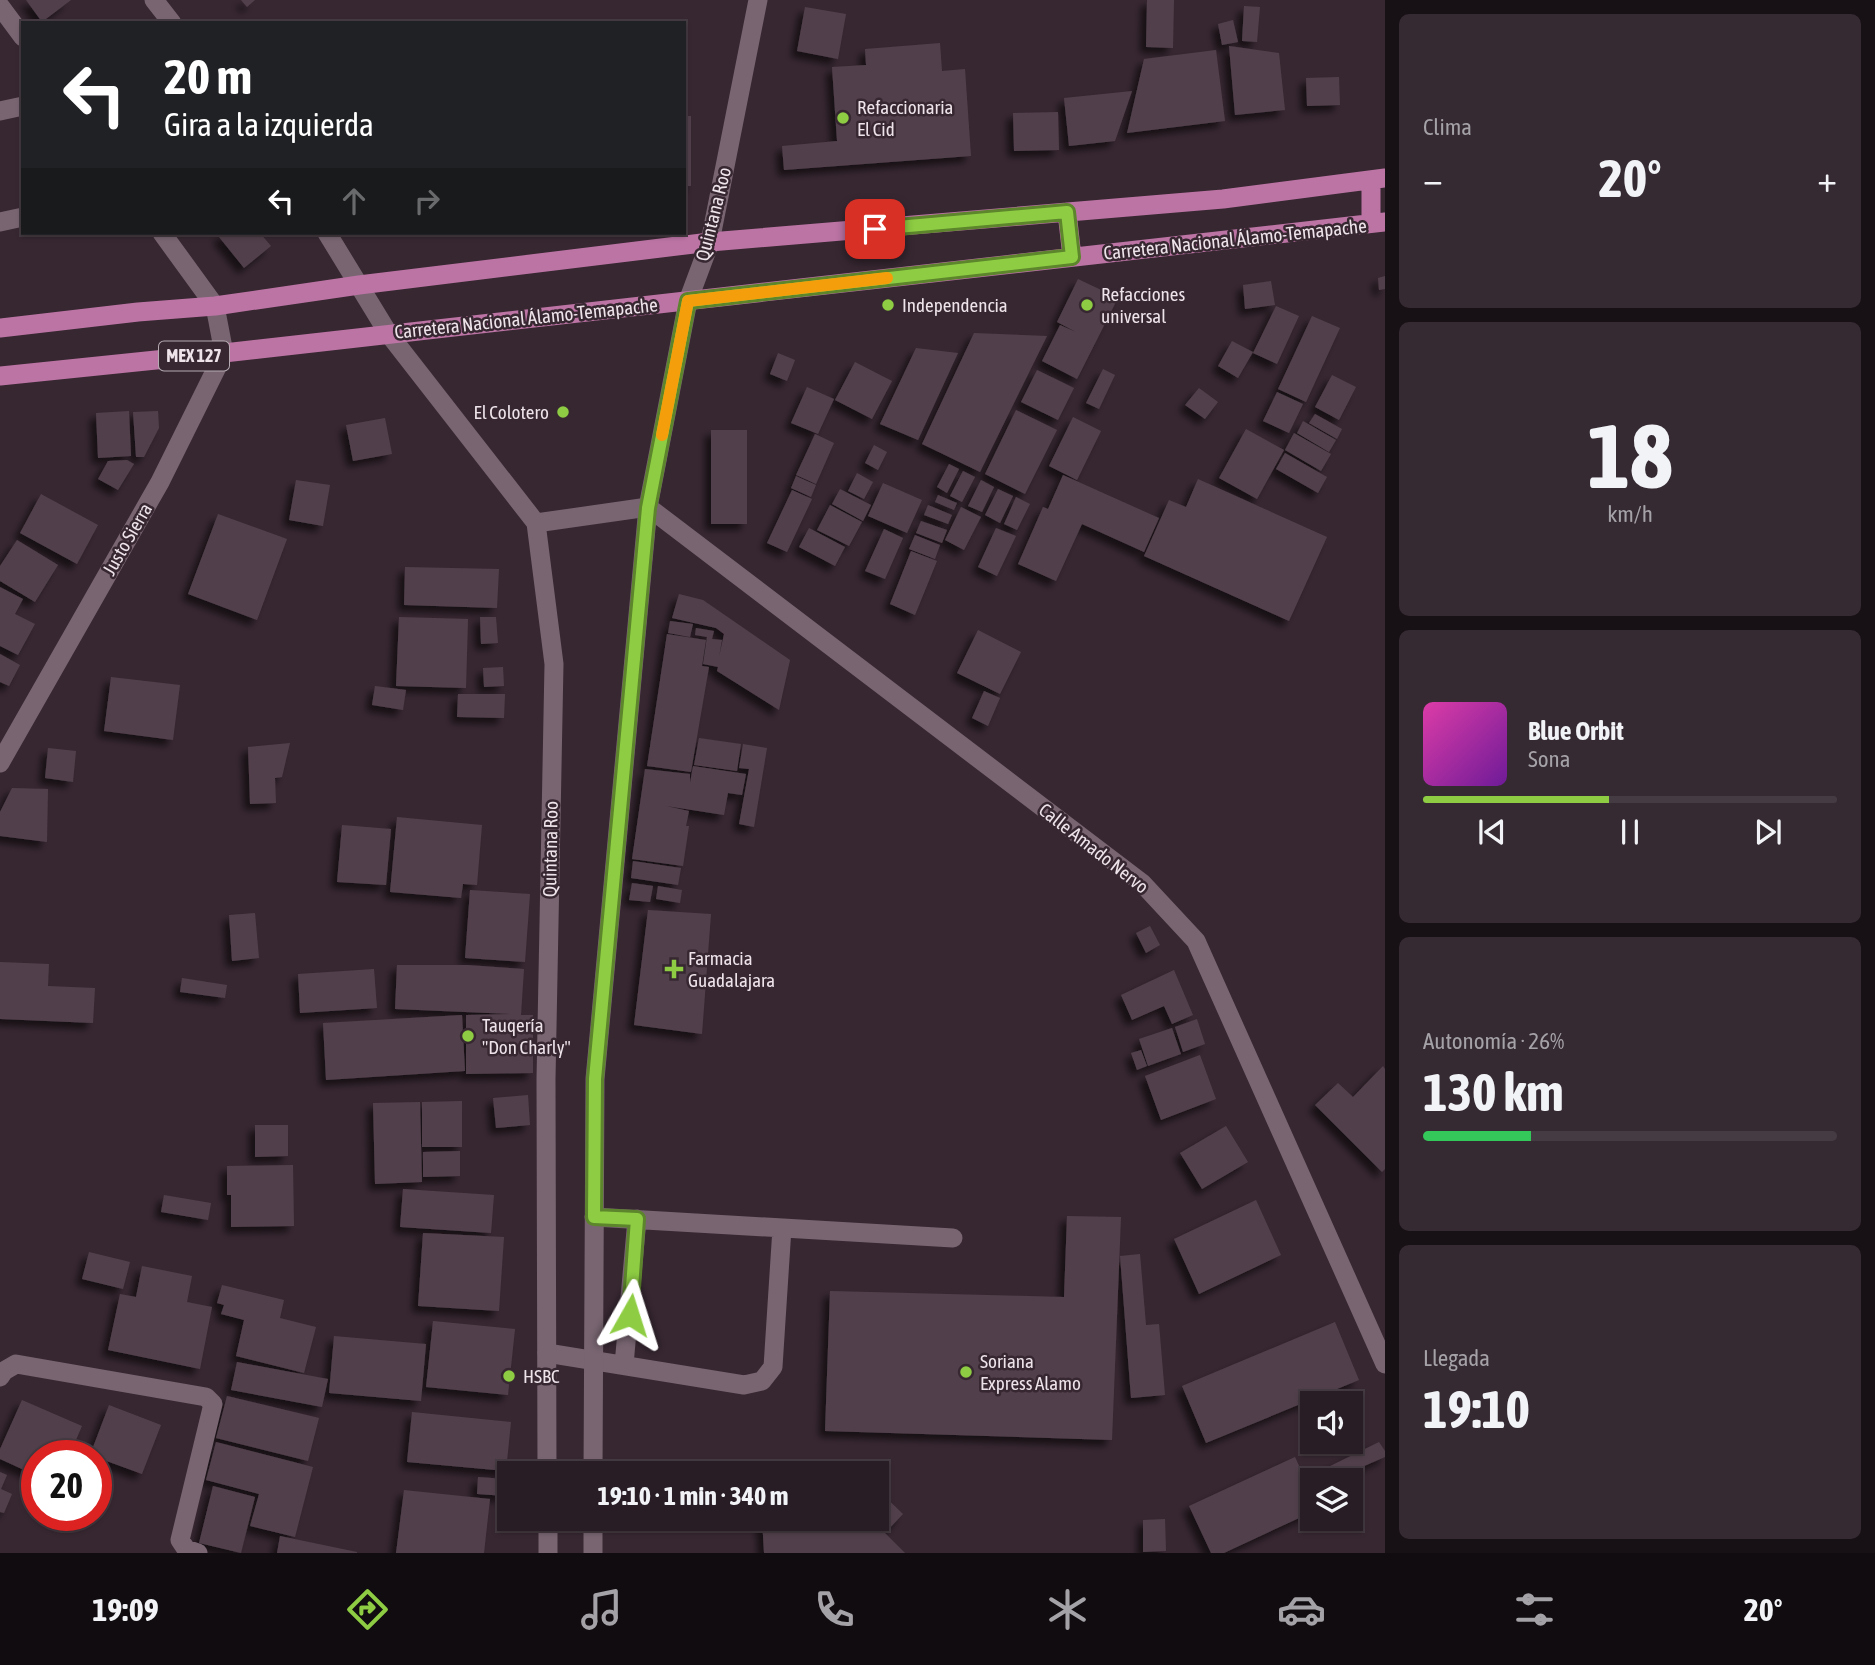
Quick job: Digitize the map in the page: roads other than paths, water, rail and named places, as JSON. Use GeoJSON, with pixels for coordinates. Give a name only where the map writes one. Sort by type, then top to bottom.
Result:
{"type":"FeatureCollection","features":[{"type":"Feature","properties":{"kind":"main road"},"geometry":{"type":"LineString","coordinates":[[0,328],[215,306],[359,285],[710,242],[1223,199],[1378,179],[1378,222]]}},
{"type":"Feature","properties":{"kind":"main road"},"geometry":{"type":"LineString","coordinates":[[1067,212],[1072,257]]}},
{"type":"Feature","properties":{"kind":"main road","name":"Carretera Nacional Álamo-Temapache"},"geometry":{"type":"LineString","coordinates":[[0,376],[1378,222]]}},
{"type":"Feature","properties":{"kind":"street","name":"Quintana Roo"},"geometry":{"type":"LineString","coordinates":[[593,1461],[595,1079],[648,508],[688,301],[710,242],[758,0]]}},
{"type":"Feature","properties":{"kind":"street"},"geometry":{"type":"LineString","coordinates":[[0,6],[21,34]]}},
{"type":"Feature","properties":{"kind":"street"},"geometry":{"type":"LineString","coordinates":[[0,111],[21,106]]}},
{"type":"Feature","properties":{"kind":"street"},"geometry":{"type":"LineString","coordinates":[[0,222],[21,218]]}},
{"type":"Feature","properties":{"kind":"street"},"geometry":{"type":"LineString","coordinates":[[163,235],[215,306],[224,353]]}},
{"type":"Feature","properties":{"kind":"street"},"geometry":{"type":"LineString","coordinates":[[328,235],[388,333],[536,523],[648,508]]}},
{"type":"Feature","properties":{"kind":"street","name":"Justo Sierra"},"geometry":{"type":"LineString","coordinates":[[0,763],[160,482],[224,353]]}},
{"type":"Feature","properties":{"kind":"street","name":"Calle Amado Nervo"},"geometry":{"type":"LineString","coordinates":[[648,508],[1142,883],[1196,941],[1385,1364]]}},
{"type":"Feature","properties":{"kind":"street","name":"Quintana Roo"},"geometry":{"type":"LineString","coordinates":[[536,523],[554,664],[546,1079],[547,1461]]}},
{"type":"Feature","properties":{"kind":"street"},"geometry":{"type":"LineString","coordinates":[[594,1217],[953,1238]]}},
{"type":"Feature","properties":{"kind":"street"},"geometry":{"type":"LineString","coordinates":[[624,1365],[637,1219]]}},
{"type":"Feature","properties":{"kind":"street"},"geometry":{"type":"LineString","coordinates":[[547,1353],[744,1385],[762,1381],[773,1367],[782,1228]]}},
{"type":"Feature","properties":{"kind":"street"},"geometry":{"type":"LineString","coordinates":[[0,1377],[4,1371],[16,1364],[206,1397],[213,1404],[180,1540],[186,1549],[198,1553]]}},
{"type":"Feature","properties":{"kind":"street"},"geometry":{"type":"LineString","coordinates":[[548,1531],[548,1553]]}},
{"type":"Feature","properties":{"kind":"street"},"geometry":{"type":"LineString","coordinates":[[593,1531],[593,1553]]}},
{"type":"Feature","properties":{"kind":"place","name":"Refaccionaria El Cid"},"geometry":{"type":"Point","coordinates":[843,118]}},
{"type":"Feature","properties":{"kind":"place","name":"Independencia"},"geometry":{"type":"Point","coordinates":[888,305]}},
{"type":"Feature","properties":{"kind":"place","name":"Refacciones universal"},"geometry":{"type":"Point","coordinates":[1087,305]}},
{"type":"Feature","properties":{"kind":"place","name":"El Colotero"},"geometry":{"type":"Point","coordinates":[563,412]}},
{"type":"Feature","properties":{"kind":"place","name":"Farmacia Guadalajara"},"geometry":{"type":"Point","coordinates":[674,969]}},
{"type":"Feature","properties":{"kind":"place","name":"Tauqería \"Don Charly\""},"geometry":{"type":"Point","coordinates":[468,1036]}},
{"type":"Feature","properties":{"kind":"place","name":"Soriana Express Alamo"},"geometry":{"type":"Point","coordinates":[966,1372]}},
{"type":"Feature","properties":{"kind":"place","name":"HSBC"},"geometry":{"type":"Point","coordinates":[509,1376]}}]}
